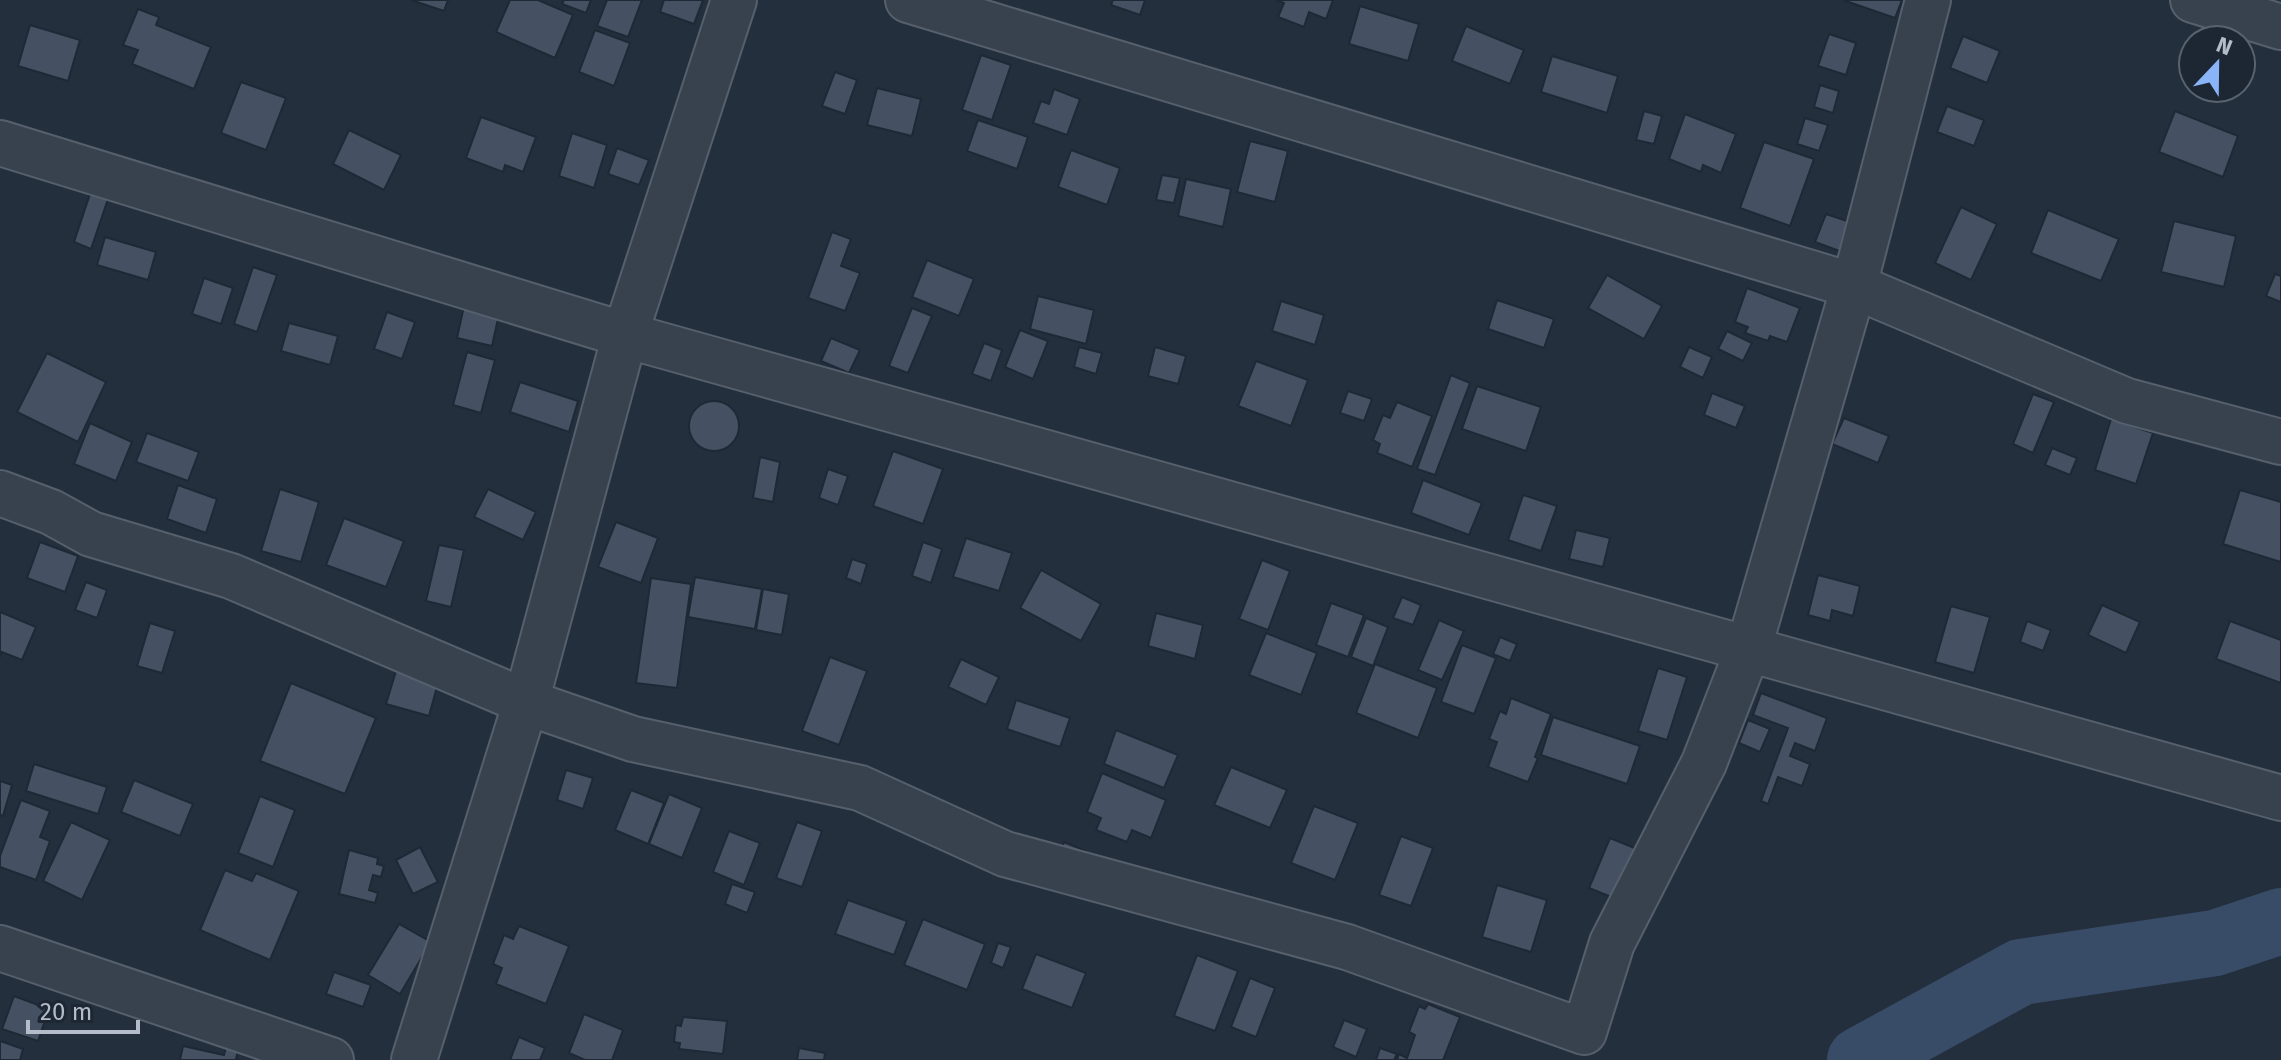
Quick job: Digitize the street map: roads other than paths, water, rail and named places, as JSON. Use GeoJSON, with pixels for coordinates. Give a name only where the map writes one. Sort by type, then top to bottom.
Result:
{"type":"FeatureCollection","features":[{"type":"Feature","properties":{"kind":"street"},"geometry":{"type":"LineString","coordinates":[[414,1060],[526,702],[625,335],[734,0]]}},
{"type":"Feature","properties":{"kind":"street"},"geometry":{"type":"LineString","coordinates":[[908,0],[1854,286],[2127,401],[2281,442]]}},
{"type":"Feature","properties":{"kind":"street"},"geometry":{"type":"LineString","coordinates":[[0,493],[51,512],[91,534],[231,576],[526,702],[633,739],[860,788],[1005,854],[1347,947],[1584,1032],[1612,943],[1704,763],[1749,647],[1854,286],[1928,0]]}},
{"type":"Feature","properties":{"kind":"street"},"geometry":{"type":"LineString","coordinates":[[2193,0],[2281,27]]}},
{"type":"Feature","properties":{"kind":"street"},"geometry":{"type":"LineString","coordinates":[[0,143],[625,335],[2281,798]]}},
{"type":"Feature","properties":{"kind":"street"},"geometry":{"type":"LineString","coordinates":[[0,948],[331,1060]]}},
{"type":"Feature","properties":{"kind":"waterway"},"geometry":{"type":"LineString","coordinates":[[1860,1060],[2021,972],[2215,943],[2281,921]]}}]}
